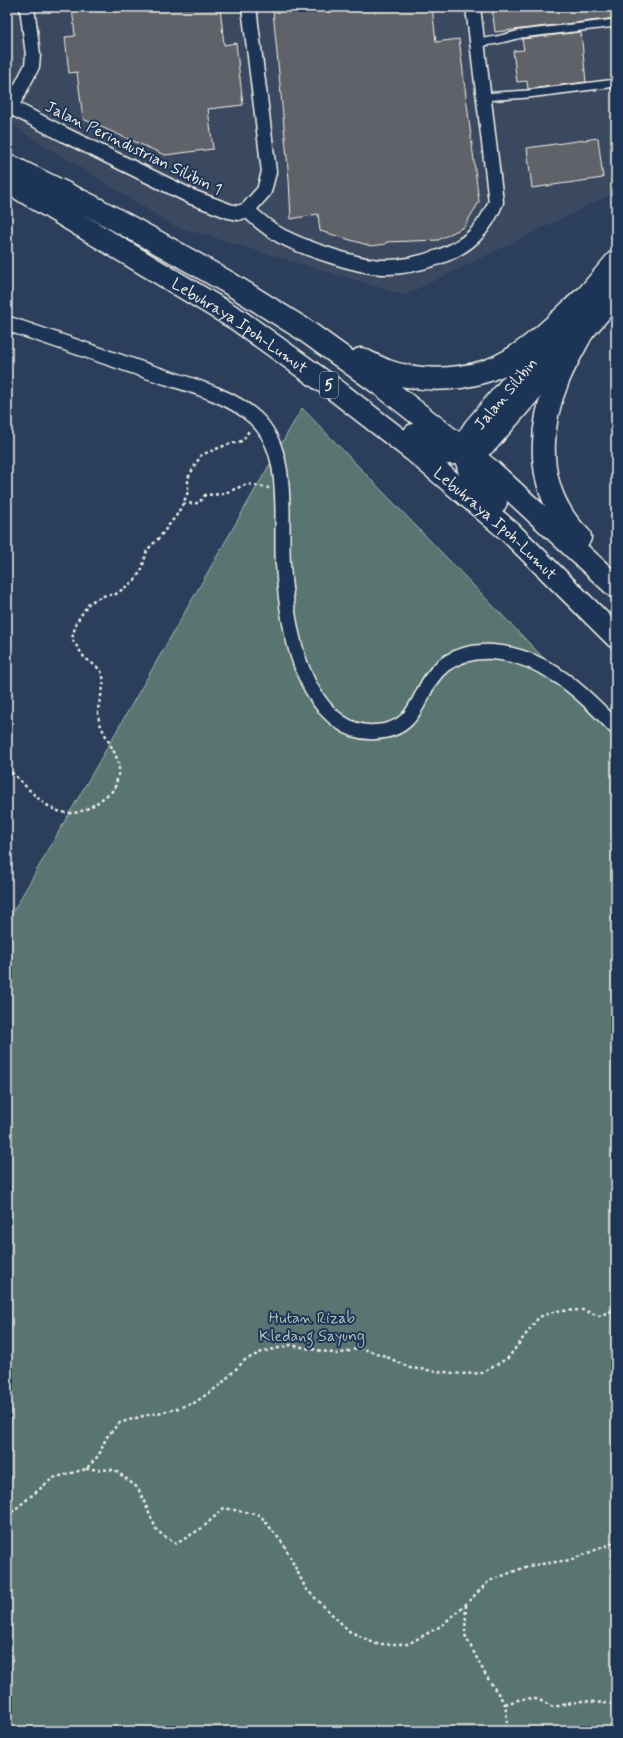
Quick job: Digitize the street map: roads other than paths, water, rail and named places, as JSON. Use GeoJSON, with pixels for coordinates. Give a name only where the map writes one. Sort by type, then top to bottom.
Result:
{"type":"FeatureCollection","features":[{"type":"Feature","properties":{"kind":"main road","name":"Lebuhraya Ipoh-Lumut"},"geometry":{"type":"LineString","coordinates":[[7,165],[91,206],[157,242],[229,283],[303,329],[384,387],[467,452],[530,506],[616,587]]}},
{"type":"Feature","properties":{"kind":"main road","name":"Lebuhraya Ipoh-Lumut"},"geometry":{"type":"LineString","coordinates":[[7,181],[238,320],[334,389],[445,477],[510,532],[616,637]]}},
{"type":"Feature","properties":{"kind":"main road","name":"Jalan Silibin"},"geometry":{"type":"LineString","coordinates":[[616,262],[474,429],[469,438],[467,452],[476,451],[488,441],[616,293]]}},
{"type":"Feature","properties":{"kind":"main road"},"geometry":{"type":"LineString","coordinates":[[303,329],[387,371],[419,378],[450,378],[471,375],[509,361],[524,351],[583,299]]}},
{"type":"Feature","properties":{"kind":"main road"},"geometry":{"type":"LineString","coordinates":[[238,320],[269,335],[311,360],[347,385],[428,447],[446,454],[467,452],[468,470],[471,478],[555,556],[616,618]]}},
{"type":"Feature","properties":{"kind":"main road"},"geometry":{"type":"LineString","coordinates":[[584,329],[558,379],[551,398],[546,419],[544,463],[553,497],[561,514],[616,582]]}},
{"type":"Feature","properties":{"kind":"street"},"geometry":{"type":"LineString","coordinates":[[9,106],[32,66],[33,55],[27,7]]}},
{"type":"Feature","properties":{"kind":"street"},"geometry":{"type":"LineString","coordinates":[[249,7],[269,172],[264,191],[247,210],[265,226],[281,236],[346,260],[365,265],[383,267],[407,265],[432,259],[456,250],[472,238],[483,226],[496,202],[473,7]]}},
{"type":"Feature","properties":{"kind":"street","name":"Jalan Perindustrian Silibin 1"},"geometry":{"type":"LineString","coordinates":[[9,106],[192,197],[229,211],[238,213],[247,210]]}},
{"type":"Feature","properties":{"kind":"street"},"geometry":{"type":"LineString","coordinates":[[9,324],[201,389],[235,404],[256,418],[270,436],[280,466],[282,489],[283,565],[291,633],[305,676],[320,703],[340,722],[363,733],[393,730],[405,722],[415,710],[431,679],[442,666],[457,657],[472,652],[489,652],[510,654],[530,660],[552,671],[586,697],[616,728]]}},
{"type":"Feature","properties":{"kind":"lane"},"geometry":{"type":"LineString","coordinates":[[477,43],[521,34],[616,23],[616,28]]}},
{"type":"Feature","properties":{"kind":"lane"},"geometry":{"type":"LineString","coordinates":[[483,97],[528,94],[616,83]]}},
{"type":"Feature","properties":{"kind":"park label","name":"Hutan Rizab Kledang Sayung"},"geometry":{"type":"Point","coordinates":[312,1326]}}]}
